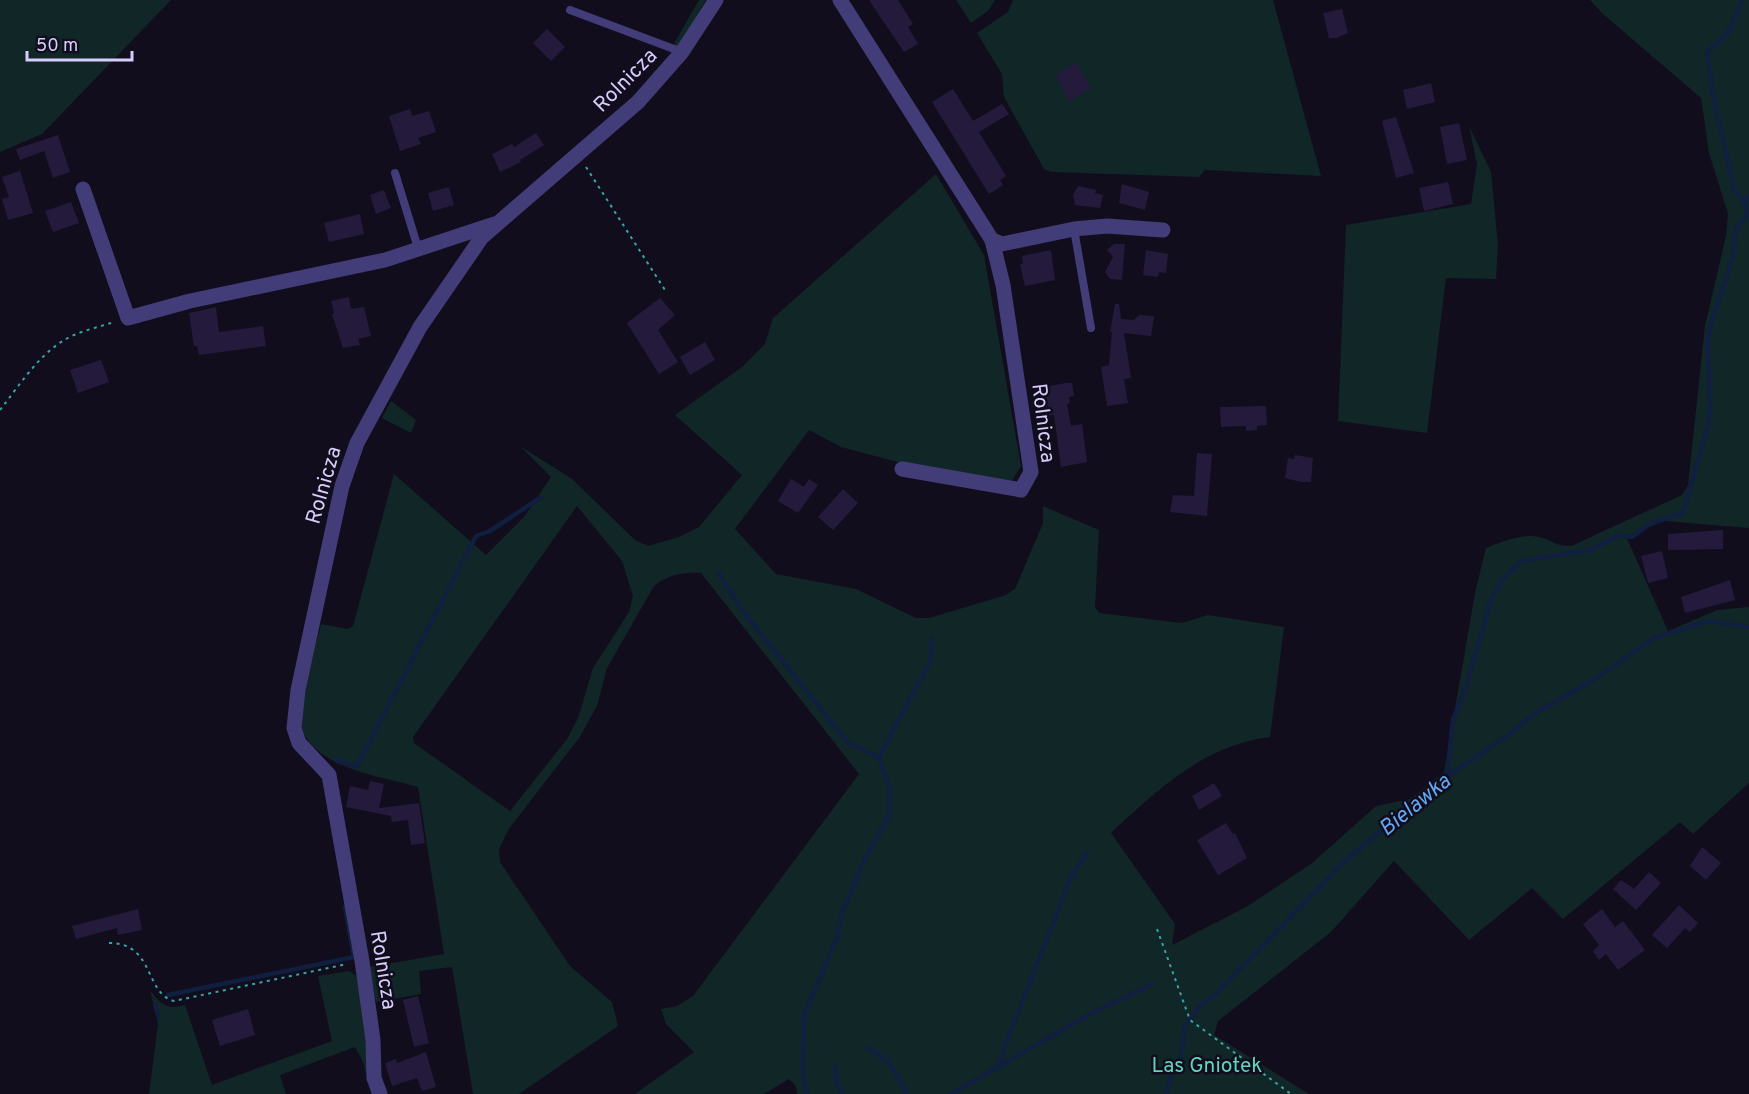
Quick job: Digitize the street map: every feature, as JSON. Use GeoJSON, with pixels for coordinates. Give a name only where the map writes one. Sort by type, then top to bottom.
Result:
{"type":"FeatureCollection","features":[{"type":"Feature","properties":{"kind":"street","name":"Rolnicza"},"geometry":{"type":"LineString","coordinates":[[380,1094],[374,1077],[373,1040],[362,961],[329,775],[299,743],[294,728],[298,690],[339,496],[357,443],[420,327],[447,284],[482,237],[638,102],[682,52],[716,0]]}},
{"type":"Feature","properties":{"kind":"street","name":"Rolnicza"},"geometry":{"type":"LineString","coordinates":[[840,0],[992,240],[1001,273],[1030,472],[1021,490],[902,470]]}},
{"type":"Feature","properties":{"kind":"street"},"geometry":{"type":"LineString","coordinates":[[83,189],[128,318],[190,301],[385,260],[500,222]]}},
{"type":"Feature","properties":{"kind":"street"},"geometry":{"type":"LineString","coordinates":[[992,240],[1002,244],[1074,229],[1107,226],[1163,231]]}},
{"type":"Feature","properties":{"kind":"lane"},"geometry":{"type":"LineString","coordinates":[[570,10],[682,52]]}},
{"type":"Feature","properties":{"kind":"lane"},"geometry":{"type":"LineString","coordinates":[[395,173],[418,248]]}},
{"type":"Feature","properties":{"kind":"lane"},"geometry":{"type":"LineString","coordinates":[[1074,229],[1091,328]]}},
{"type":"Feature","properties":{"kind":"path"},"geometry":{"type":"LineString","coordinates":[[578,155],[665,290]]}},
{"type":"Feature","properties":{"kind":"path"},"geometry":{"type":"LineString","coordinates":[[0,410],[24,378],[50,351],[66,339],[128,318]]}},
{"type":"Feature","properties":{"kind":"path"},"geometry":{"type":"LineString","coordinates":[[1157,929],[1190,1020],[1291,1094]]}},
{"type":"Feature","properties":{"kind":"path"},"geometry":{"type":"LineString","coordinates":[[109,943],[120,943],[138,954],[146,963],[162,995],[174,1001],[362,961]]}},
{"type":"Feature","properties":{"kind":"green space"},"geometry":{"type":"Polygon","coordinates":[[[0,0],[171,0],[42,134],[0,152],[0,0]]]}},
{"type":"Feature","properties":{"kind":"green space"},"geometry":{"type":"Polygon","coordinates":[[[699,0],[706,0],[679,45],[668,54],[699,0]]]}},
{"type":"Feature","properties":{"kind":"green space"},"geometry":{"type":"Polygon","coordinates":[[[956,0],[995,0],[988,11],[971,23],[956,0]]]}},
{"type":"Feature","properties":{"kind":"green space"},"geometry":{"type":"Polygon","coordinates":[[[1013,0],[1273,0],[1321,176],[1205,170],[1199,177],[1052,172],[1044,169],[1004,97],[1002,74],[977,33],[1008,12],[1013,0]]]}},
{"type":"Feature","properties":{"kind":"green space","name":"Las Gniotek"},"geometry":{"type":"Polygon","coordinates":[[[1590,0],[1749,0],[1749,528],[1665,521],[1626,536],[1668,631],[1717,610],[1749,607],[1749,783],[1693,834],[1680,822],[1563,919],[1532,888],[1469,940],[1394,861],[1331,932],[1218,1021],[1214,1035],[1309,1094],[797,1094],[796,1086],[789,1079],[764,1094],[635,1094],[694,1052],[666,1024],[661,1009],[677,1006],[693,996],[859,774],[701,573],[688,573],[664,579],[654,586],[607,668],[597,706],[579,738],[508,830],[499,849],[500,862],[570,966],[612,1002],[618,1026],[519,1094],[473,1094],[452,967],[419,971],[421,994],[376,1002],[369,967],[444,954],[418,787],[362,772],[325,756],[311,744],[302,729],[299,710],[321,624],[348,629],[353,626],[394,474],[486,555],[524,517],[551,477],[520,446],[572,479],[635,540],[648,546],[679,537],[699,527],[742,475],[675,415],[742,367],[765,344],[773,318],[936,174],[984,255],[1021,466],[1012,481],[901,463],[841,447],[809,430],[735,529],[776,574],[856,589],[916,618],[929,618],[1006,595],[1015,589],[1043,523],[1043,506],[1099,530],[1095,607],[1099,613],[1182,623],[1208,615],[1284,627],[1270,737],[1224,749],[1183,772],[1111,833],[1175,924],[1172,945],[1248,906],[1311,864],[1376,806],[1410,799],[1444,772],[1475,593],[1486,548],[1526,536],[1539,537],[1571,546],[1682,495],[1688,485],[1705,326],[1726,236],[1728,214],[1709,153],[1701,98],[1603,14],[1590,0]],[[577,506],[413,737],[414,743],[510,811],[567,739],[578,718],[593,668],[629,612],[633,596],[622,561],[577,506]]]}},
{"type":"Feature","properties":{"kind":"green space"},"geometry":{"type":"Polygon","coordinates":[[[1469,126],[1491,172],[1498,245],[1496,279],[1446,278],[1427,433],[1338,421],[1346,225],[1471,204],[1477,164],[1469,126]]]}},
{"type":"Feature","properties":{"kind":"green space"},"geometry":{"type":"Polygon","coordinates":[[[391,401],[416,420],[411,433],[382,418],[391,401]]]}},
{"type":"Feature","properties":{"kind":"green space"},"geometry":{"type":"Polygon","coordinates":[[[349,971],[359,978],[375,1094],[371,1094],[363,1062],[355,1047],[280,1075],[286,1094],[149,1094],[158,1024],[150,990],[165,1005],[173,1007],[185,1005],[212,1085],[332,1041],[318,976],[349,971]]]}},
{"type":"Feature","properties":{"kind":"building"},"geometry":{"type":"Polygon","coordinates":[[[869,0],[898,0],[913,24],[908,27],[918,44],[904,52],[869,0]]]}},
{"type":"Feature","properties":{"kind":"building"},"geometry":{"type":"Polygon","coordinates":[[[1342,9],[1348,33],[1337,38],[1329,38],[1323,13],[1342,9]]]}},
{"type":"Feature","properties":{"kind":"building"},"geometry":{"type":"Polygon","coordinates":[[[547,29],[565,47],[551,61],[533,43],[547,29]]]}},
{"type":"Feature","properties":{"kind":"building"},"geometry":{"type":"Polygon","coordinates":[[[1076,63],[1091,88],[1069,102],[1056,75],[1076,63]]]}},
{"type":"Feature","properties":{"kind":"building"},"geometry":{"type":"Polygon","coordinates":[[[1431,83],[1435,102],[1407,109],[1403,90],[1431,83]]]}},
{"type":"Feature","properties":{"kind":"building"},"geometry":{"type":"Polygon","coordinates":[[[953,89],[973,121],[1002,104],[1009,114],[979,132],[1006,176],[1000,180],[1003,185],[989,194],[932,102],[953,89]]]}},
{"type":"Feature","properties":{"kind":"building"},"geometry":{"type":"Polygon","coordinates":[[[410,109],[412,116],[429,111],[436,132],[418,138],[421,144],[400,151],[389,116],[410,109]]]}},
{"type":"Feature","properties":{"kind":"building"},"geometry":{"type":"Polygon","coordinates":[[[1396,117],[1414,173],[1396,178],[1382,121],[1396,117]]]}},
{"type":"Feature","properties":{"kind":"building"},"geometry":{"type":"Polygon","coordinates":[[[1459,123],[1467,160],[1447,164],[1440,127],[1459,123]]]}},
{"type":"Feature","properties":{"kind":"building"},"geometry":{"type":"Polygon","coordinates":[[[536,133],[544,145],[520,160],[521,162],[500,172],[492,154],[512,144],[514,147],[536,133]]]}},
{"type":"Feature","properties":{"kind":"building"},"geometry":{"type":"Polygon","coordinates":[[[58,135],[70,172],[53,178],[44,151],[20,160],[16,149],[58,135]]]}},
{"type":"Feature","properties":{"kind":"building"},"geometry":{"type":"Polygon","coordinates":[[[20,171],[33,213],[8,220],[2,199],[9,197],[2,177],[20,171]]]}},
{"type":"Feature","properties":{"kind":"building"},"geometry":{"type":"Polygon","coordinates":[[[1448,182],[1453,204],[1424,211],[1419,188],[1448,182]]]}},
{"type":"Feature","properties":{"kind":"building"},"geometry":{"type":"Polygon","coordinates":[[[1122,184],[1149,192],[1145,210],[1119,203],[1122,184]]]}},
{"type":"Feature","properties":{"kind":"building"},"geometry":{"type":"Polygon","coordinates":[[[1078,186],[1096,190],[1095,193],[1103,195],[1100,208],[1075,205],[1073,195],[1078,186]]]}},
{"type":"Feature","properties":{"kind":"building"},"geometry":{"type":"Polygon","coordinates":[[[449,187],[454,205],[433,211],[428,193],[449,187]]]}},
{"type":"Feature","properties":{"kind":"building"},"geometry":{"type":"Polygon","coordinates":[[[384,190],[391,208],[376,214],[370,195],[384,190]]]}},
{"type":"Feature","properties":{"kind":"building"},"geometry":{"type":"Polygon","coordinates":[[[71,202],[79,223],[53,232],[45,211],[71,202]]]}},
{"type":"Feature","properties":{"kind":"building"},"geometry":{"type":"Polygon","coordinates":[[[360,214],[364,234],[329,242],[324,223],[360,214]]]}},
{"type":"Feature","properties":{"kind":"building"},"geometry":{"type":"Polygon","coordinates":[[[1114,244],[1125,244],[1122,280],[1110,279],[1105,272],[1113,257],[1107,250],[1114,244]]]}},
{"type":"Feature","properties":{"kind":"building"},"geometry":{"type":"Polygon","coordinates":[[[1051,250],[1055,280],[1025,286],[1020,264],[1023,264],[1022,256],[1051,250]]]}},
{"type":"Feature","properties":{"kind":"building"},"geometry":{"type":"Polygon","coordinates":[[[1146,250],[1168,254],[1166,273],[1159,272],[1158,277],[1143,275],[1146,250]]]}},
{"type":"Feature","properties":{"kind":"building"},"geometry":{"type":"Polygon","coordinates":[[[349,297],[351,309],[364,307],[371,336],[358,339],[360,345],[343,348],[332,314],[334,313],[331,301],[349,297]]]}},
{"type":"Feature","properties":{"kind":"building"},"geometry":{"type":"Polygon","coordinates":[[[660,298],[675,315],[658,330],[678,362],[659,374],[627,323],[660,298]]]}},
{"type":"Feature","properties":{"kind":"building"},"geometry":{"type":"Polygon","coordinates":[[[1115,304],[1119,304],[1121,319],[1134,320],[1139,315],[1154,316],[1151,336],[1124,333],[1131,378],[1124,379],[1128,403],[1107,406],[1101,367],[1109,365],[1112,332],[1110,332],[1115,304]]]}},
{"type":"Feature","properties":{"kind":"building"},"geometry":{"type":"Polygon","coordinates":[[[216,307],[219,332],[263,326],[266,346],[199,355],[197,346],[194,346],[189,313],[216,307]]]}},
{"type":"Feature","properties":{"kind":"building"},"geometry":{"type":"Polygon","coordinates":[[[705,342],[715,360],[690,375],[680,357],[705,342]]]}},
{"type":"Feature","properties":{"kind":"building"},"geometry":{"type":"Polygon","coordinates":[[[101,360],[109,382],[78,393],[70,370],[101,360]]]}},
{"type":"Feature","properties":{"kind":"building"},"geometry":{"type":"Polygon","coordinates":[[[1072,383],[1074,396],[1069,397],[1070,403],[1067,404],[1071,426],[1082,424],[1087,462],[1061,467],[1054,415],[1045,416],[1041,395],[1046,394],[1045,387],[1072,383]]]}},
{"type":"Feature","properties":{"kind":"building"},"geometry":{"type":"Polygon","coordinates":[[[1266,406],[1267,425],[1257,426],[1257,430],[1246,431],[1246,426],[1221,427],[1220,407],[1266,406]]]}},
{"type":"Feature","properties":{"kind":"building"},"geometry":{"type":"Polygon","coordinates":[[[1197,453],[1212,454],[1207,516],[1170,512],[1173,495],[1194,496],[1197,453]]]}},
{"type":"Feature","properties":{"kind":"building"},"geometry":{"type":"Polygon","coordinates":[[[1295,455],[1313,458],[1311,482],[1285,478],[1288,458],[1294,459],[1295,455]]]}},
{"type":"Feature","properties":{"kind":"building"},"geometry":{"type":"Polygon","coordinates":[[[791,479],[804,487],[809,479],[818,485],[798,513],[778,501],[791,479]]]}},
{"type":"Feature","properties":{"kind":"building"},"geometry":{"type":"Polygon","coordinates":[[[843,489],[858,503],[833,530],[818,517],[843,489]]]}},
{"type":"Feature","properties":{"kind":"building"},"geometry":{"type":"Polygon","coordinates":[[[1723,530],[1723,549],[1668,550],[1668,534],[1723,530]]]}},
{"type":"Feature","properties":{"kind":"building"},"geometry":{"type":"Polygon","coordinates":[[[1662,551],[1668,578],[1648,583],[1641,556],[1662,551]]]}},
{"type":"Feature","properties":{"kind":"building"},"geometry":{"type":"Polygon","coordinates":[[[1730,580],[1735,600],[1685,613],[1681,597],[1730,580]]]}},
{"type":"Feature","properties":{"kind":"building"},"geometry":{"type":"Polygon","coordinates":[[[370,781],[384,784],[379,808],[419,803],[425,843],[411,845],[408,820],[392,822],[391,816],[346,807],[350,786],[368,790],[370,781]]]}},
{"type":"Feature","properties":{"kind":"building"},"geometry":{"type":"Polygon","coordinates":[[[1214,783],[1222,796],[1199,810],[1192,796],[1214,783]]]}},
{"type":"Feature","properties":{"kind":"building"},"geometry":{"type":"Polygon","coordinates":[[[1226,823],[1233,834],[1235,833],[1247,858],[1218,875],[1197,840],[1226,823]]]}},
{"type":"Feature","properties":{"kind":"building"},"geometry":{"type":"Polygon","coordinates":[[[1702,847],[1721,863],[1706,880],[1690,866],[1702,847]]]}},
{"type":"Feature","properties":{"kind":"building"},"geometry":{"type":"Polygon","coordinates":[[[1649,872],[1661,883],[1636,910],[1613,889],[1621,880],[1634,889],[1649,872]]]}},
{"type":"Feature","properties":{"kind":"building"},"geometry":{"type":"Polygon","coordinates":[[[1679,905],[1698,923],[1690,932],[1685,928],[1667,948],[1652,935],[1679,905]]]}},
{"type":"Feature","properties":{"kind":"building"},"geometry":{"type":"Polygon","coordinates":[[[138,909],[142,930],[118,935],[117,928],[76,939],[72,926],[138,909]]]}},
{"type":"Feature","properties":{"kind":"building"},"geometry":{"type":"Polygon","coordinates":[[[1602,909],[1615,927],[1623,921],[1645,950],[1618,970],[1606,954],[1599,960],[1593,951],[1599,945],[1583,924],[1602,909]]]}},
{"type":"Feature","properties":{"kind":"building"},"geometry":{"type":"Polygon","coordinates":[[[418,996],[429,1043],[414,1047],[403,1000],[418,996]]]}},
{"type":"Feature","properties":{"kind":"building"},"geometry":{"type":"Polygon","coordinates":[[[248,1009],[255,1035],[220,1046],[212,1020],[248,1009]]]}},
{"type":"Feature","properties":{"kind":"building"},"geometry":{"type":"Polygon","coordinates":[[[426,1052],[436,1087],[422,1091],[417,1078],[392,1086],[385,1063],[396,1059],[397,1063],[426,1052]]]}},
{"type":"Feature","properties":{"kind":"waterway"},"geometry":{"type":"LineString","coordinates":[[1743,0],[1727,34],[1707,52],[1713,95],[1734,190],[1744,202]]}},
{"type":"Feature","properties":{"kind":"waterway"},"geometry":{"type":"LineString","coordinates":[[1447,777],[1453,719],[1464,693],[1491,600],[1502,580],[1521,561],[1590,550],[1620,535],[1632,537],[1651,523],[1683,513],[1710,419],[1708,333],[1733,256],[1736,229],[1748,214],[1744,202],[1749,196]]}},
{"type":"Feature","properties":{"kind":"waterway"},"geometry":{"type":"LineString","coordinates":[[337,761],[357,766],[476,536],[490,531],[540,498]]}},
{"type":"Feature","properties":{"kind":"waterway"},"geometry":{"type":"LineString","coordinates":[[719,574],[742,610],[848,743],[879,757],[890,790],[889,816],[866,857],[842,912],[837,938],[804,1015],[803,1077],[807,1094]]}},
{"type":"Feature","properties":{"kind":"waterway","name":"Bielawka"},"geometry":{"type":"LineString","coordinates":[[1166,1094],[1170,1079],[1180,1061],[1185,1026],[1201,1005],[1213,997],[1345,861],[1439,782],[1513,732],[1532,715],[1595,679],[1654,638],[1709,621],[1749,627]]}},
{"type":"Feature","properties":{"kind":"waterway"},"geometry":{"type":"LineString","coordinates":[[879,757],[930,662],[932,639]]}},
{"type":"Feature","properties":{"kind":"waterway"},"geometry":{"type":"LineString","coordinates":[[997,1067],[1071,877],[1087,853]]}},
{"type":"Feature","properties":{"kind":"waterway"},"geometry":{"type":"LineString","coordinates":[[168,995],[354,957],[345,907]]}},
{"type":"Feature","properties":{"kind":"waterway"},"geometry":{"type":"LineString","coordinates":[[951,1094],[1088,1015],[1152,984]]}},
{"type":"Feature","properties":{"kind":"waterway"},"geometry":{"type":"LineString","coordinates":[[155,1005],[159,1017]]}},
{"type":"Feature","properties":{"kind":"waterway"},"geometry":{"type":"LineString","coordinates":[[867,1048],[892,1067],[907,1094]]}},
{"type":"Feature","properties":{"kind":"waterway"},"geometry":{"type":"LineString","coordinates":[[835,1066],[836,1081],[842,1094]]}}]}
